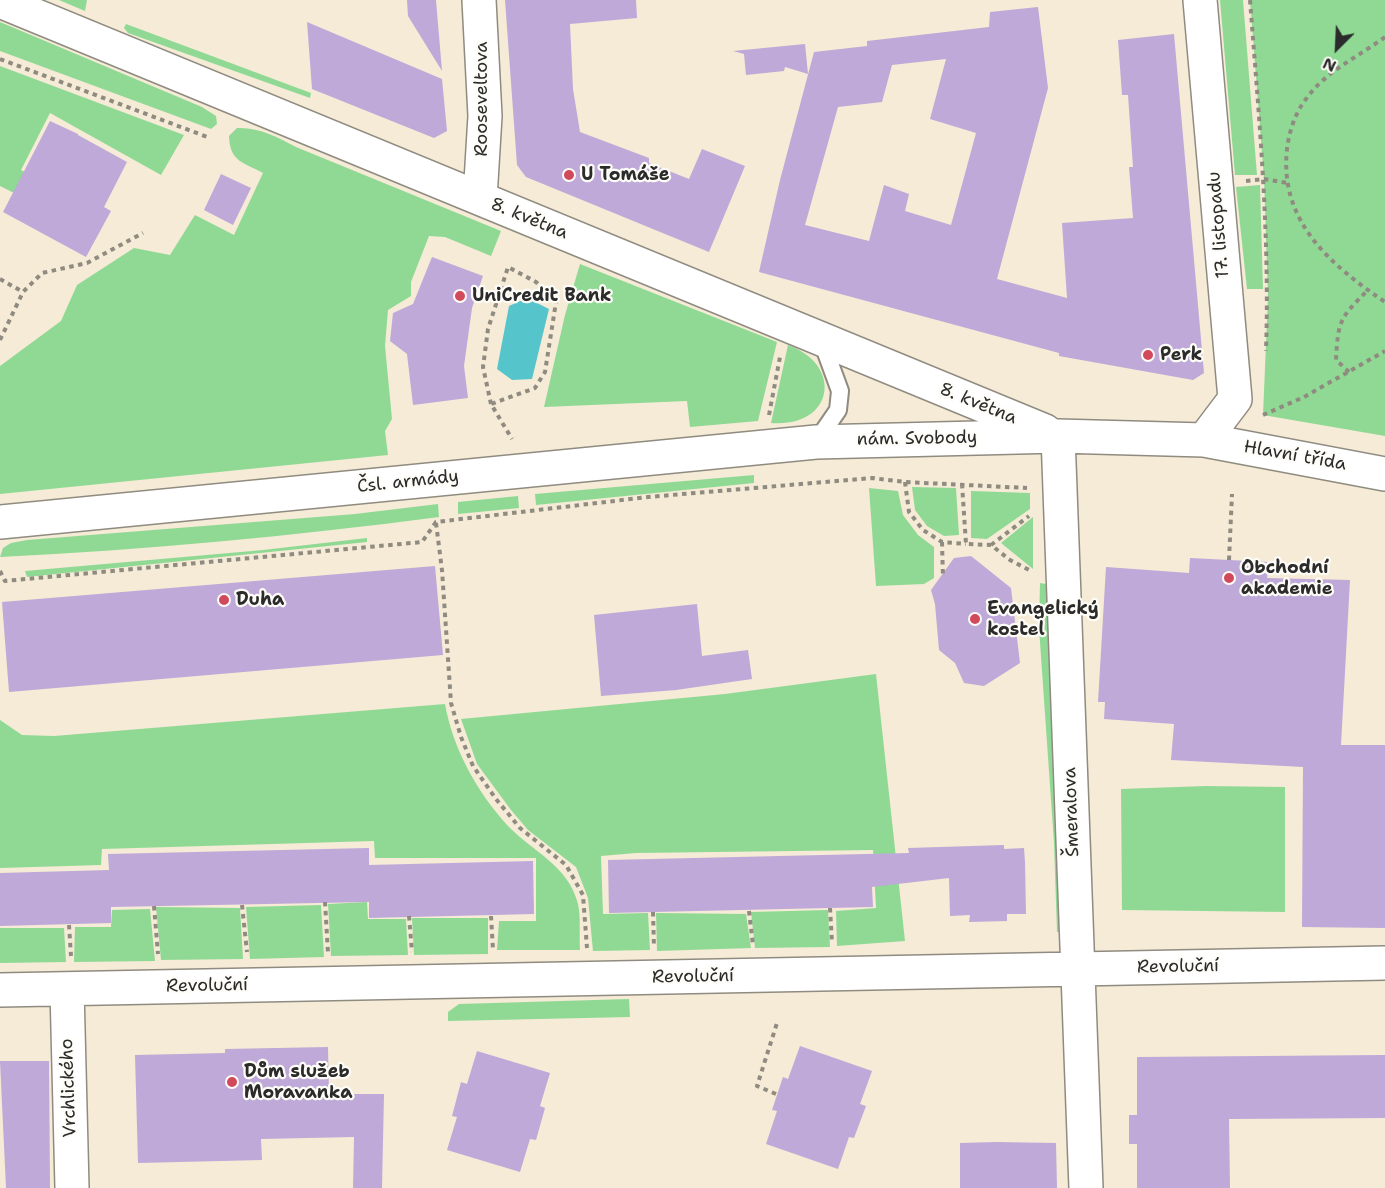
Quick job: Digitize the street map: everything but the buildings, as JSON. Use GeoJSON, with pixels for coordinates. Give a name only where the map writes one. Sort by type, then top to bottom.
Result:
{"type":"FeatureCollection","features":[{"type":"Feature","properties":{"kind":"street","name":"Rooseveltova"},"geometry":{"type":"LineString","coordinates":[[479,0],[485,116],[480,198]]}},
{"type":"Feature","properties":{"kind":"street","name":"17. listopadu"},"geometry":{"type":"LineString","coordinates":[[1200,0],[1235,399],[1204,440]]}},
{"type":"Feature","properties":{"kind":"street","name":"8. května"},"geometry":{"type":"LineString","coordinates":[[0,1],[1058,436]]}},
{"type":"Feature","properties":{"kind":"street","name":"nám. Svobody"},"geometry":{"type":"LineString","coordinates":[[816,442],[1058,436],[1204,440]]}},
{"type":"Feature","properties":{"kind":"street","name":"Šmeralova"},"geometry":{"type":"LineString","coordinates":[[1058,436],[1086,1188]]}},
{"type":"Feature","properties":{"kind":"street","name":"Hlavní třída"},"geometry":{"type":"LineString","coordinates":[[1204,440],[1373,471]]}},
{"type":"Feature","properties":{"kind":"street","name":"Čsl. armády"},"geometry":{"type":"LineString","coordinates":[[0,522],[816,442]]}},
{"type":"Feature","properties":{"kind":"street","name":"Revoluční"},"geometry":{"type":"LineString","coordinates":[[0,990],[69,977],[1078,969],[1385,963]]}},
{"type":"Feature","properties":{"kind":"street","name":"Vrchlického"},"geometry":{"type":"LineString","coordinates":[[69,977],[72,1188]]}},
{"type":"Feature","properties":{"kind":"lane","name":"nám. Svobody"},"geometry":{"type":"LineString","coordinates":[[816,442],[838,410],[840,391],[821,339]]}},
{"type":"Feature","properties":{"kind":"path"},"geometry":{"type":"LineString","coordinates":[[1250,0],[1264,179],[1268,297],[1266,356]]}},
{"type":"Feature","properties":{"kind":"path"},"geometry":{"type":"LineString","coordinates":[[1385,37],[1333,71],[1305,100],[1288,133],[1286,159],[1287,183],[1294,210],[1311,238],[1349,277],[1385,302]]}},
{"type":"Feature","properties":{"kind":"path"},"geometry":{"type":"LineString","coordinates":[[0,59],[210,138]]}},
{"type":"Feature","properties":{"kind":"path"},"geometry":{"type":"LineString","coordinates":[[1264,179],[1287,183]]}},
{"type":"Feature","properties":{"kind":"path"},"geometry":{"type":"LineString","coordinates":[[0,340],[23,292],[42,273],[87,263],[143,233]]}},
{"type":"Feature","properties":{"kind":"path"},"geometry":{"type":"LineString","coordinates":[[491,404],[536,388],[545,372],[556,302],[536,282],[507,267],[488,329],[483,367],[491,404],[516,445]]}},
{"type":"Feature","properties":{"kind":"path"},"geometry":{"type":"LineString","coordinates":[[0,279],[23,292]]}},
{"type":"Feature","properties":{"kind":"path"},"geometry":{"type":"LineString","coordinates":[[1349,372],[1336,360],[1338,332],[1344,314],[1368,290]]}},
{"type":"Feature","properties":{"kind":"path"},"geometry":{"type":"LineString","coordinates":[[1264,403],[1263,415],[1304,397],[1385,351]]}},
{"type":"Feature","properties":{"kind":"path"},"geometry":{"type":"LineString","coordinates":[[767,421],[781,354]]}},
{"type":"Feature","properties":{"kind":"path"},"geometry":{"type":"LineString","coordinates":[[0,571],[5,581],[422,542],[436,522],[648,497],[787,484],[872,478],[905,482],[1034,488]]}},
{"type":"Feature","properties":{"kind":"path"},"geometry":{"type":"LineString","coordinates":[[905,482],[909,512],[922,530],[942,542],[991,545],[1010,560],[1037,574]]}},
{"type":"Feature","properties":{"kind":"path"},"geometry":{"type":"LineString","coordinates":[[962,484],[966,544]]}},
{"type":"Feature","properties":{"kind":"path"},"geometry":{"type":"LineString","coordinates":[[1229,560],[1232,494]]}},
{"type":"Feature","properties":{"kind":"path"},"geometry":{"type":"LineString","coordinates":[[991,545],[1036,511]]}},
{"type":"Feature","properties":{"kind":"path"},"geometry":{"type":"LineString","coordinates":[[436,522],[442,570],[451,703],[461,738],[473,766],[496,799],[520,828],[566,865],[583,895],[587,955]]}},
{"type":"Feature","properties":{"kind":"path"},"geometry":{"type":"LineString","coordinates":[[942,542],[943,578]]}},
{"type":"Feature","properties":{"kind":"path"},"geometry":{"type":"LineString","coordinates":[[324,902],[328,960]]}},
{"type":"Feature","properties":{"kind":"path"},"geometry":{"type":"LineString","coordinates":[[242,905],[248,962]]}},
{"type":"Feature","properties":{"kind":"path"},"geometry":{"type":"LineString","coordinates":[[154,906],[159,964]]}},
{"type":"Feature","properties":{"kind":"path"},"geometry":{"type":"LineString","coordinates":[[830,908],[832,950]]}},
{"type":"Feature","properties":{"kind":"path"},"geometry":{"type":"LineString","coordinates":[[749,911],[754,951]]}},
{"type":"Feature","properties":{"kind":"path"},"geometry":{"type":"LineString","coordinates":[[652,912],[655,953]]}},
{"type":"Feature","properties":{"kind":"path"},"geometry":{"type":"LineString","coordinates":[[409,916],[412,958]]}},
{"type":"Feature","properties":{"kind":"path"},"geometry":{"type":"LineString","coordinates":[[491,916],[493,957]]}},
{"type":"Feature","properties":{"kind":"path"},"geometry":{"type":"LineString","coordinates":[[69,925],[69,977]]}},
{"type":"Feature","properties":{"kind":"path"},"geometry":{"type":"LineString","coordinates":[[776,1094],[757,1086],[777,1023]]}},
{"type":"Feature","properties":{"kind":"green space"},"geometry":{"type":"Polygon","coordinates":[[[59,0],[87,0],[85,11],[59,0]]]}},
{"type":"Feature","properties":{"kind":"green space"},"geometry":{"type":"Polygon","coordinates":[[[1220,0],[1243,0],[1257,175],[1235,175],[1220,0]]]}},
{"type":"Feature","properties":{"kind":"green space"},"geometry":{"type":"Polygon","coordinates":[[[1250,0],[1385,0],[1385,436],[1263,415],[1268,297],[1264,179],[1250,0]]]}},
{"type":"Feature","properties":{"kind":"green space"},"geometry":{"type":"Polygon","coordinates":[[[0,22],[202,107],[216,116],[217,124],[211,129],[0,51],[0,22]]]}},
{"type":"Feature","properties":{"kind":"green space"},"geometry":{"type":"Polygon","coordinates":[[[126,24],[311,93],[310,98],[128,33],[124,28],[126,24]]]}},
{"type":"Feature","properties":{"kind":"green space"},"geometry":{"type":"Polygon","coordinates":[[[0,66],[184,135],[161,175],[50,113],[21,170],[27,173],[16,194],[0,186],[0,66]]]}},
{"type":"Feature","properties":{"kind":"green space"},"geometry":{"type":"Polygon","coordinates":[[[237,128],[268,133],[296,147],[501,231],[491,256],[445,237],[429,236],[411,282],[411,296],[388,310],[385,346],[392,419],[385,431],[388,455],[0,494],[0,366],[61,321],[77,285],[134,248],[170,255],[195,215],[234,235],[263,173],[239,160],[232,151],[229,136],[237,128]]]}},
{"type":"Feature","properties":{"kind":"green space"},"geometry":{"type":"Polygon","coordinates":[[[1260,185],[1263,289],[1247,289],[1236,187],[1260,185]]]}},
{"type":"Feature","properties":{"kind":"green space"},"geometry":{"type":"Polygon","coordinates":[[[580,264],[777,342],[758,421],[690,427],[687,401],[544,407],[565,315],[580,264]]]}},
{"type":"Feature","properties":{"kind":"green space"},"geometry":{"type":"Polygon","coordinates":[[[788,345],[806,354],[818,366],[824,380],[824,393],[819,406],[808,416],[792,422],[771,423],[788,345]]]}},
{"type":"Feature","properties":{"kind":"green space"},"geometry":{"type":"Polygon","coordinates":[[[754,475],[754,483],[536,505],[535,494],[754,475]]]}},
{"type":"Feature","properties":{"kind":"green space"},"geometry":{"type":"Polygon","coordinates":[[[912,487],[956,488],[959,535],[944,536],[927,526],[915,510],[912,487]]]}},
{"type":"Feature","properties":{"kind":"green space"},"geometry":{"type":"Polygon","coordinates":[[[869,488],[898,491],[903,515],[918,535],[934,547],[934,578],[924,584],[876,586],[869,488]]]}},
{"type":"Feature","properties":{"kind":"green space"},"geometry":{"type":"Polygon","coordinates":[[[971,491],[1030,493],[1030,509],[987,539],[971,538],[971,491]]]}},
{"type":"Feature","properties":{"kind":"green space"},"geometry":{"type":"Polygon","coordinates":[[[518,496],[519,508],[458,514],[458,502],[518,496]]]}},
{"type":"Feature","properties":{"kind":"green space"},"geometry":{"type":"Polygon","coordinates":[[[438,504],[439,517],[384,524],[165,546],[0,557],[3,548],[11,543],[27,540],[355,514],[438,504]]]}},
{"type":"Feature","properties":{"kind":"green space"},"geometry":{"type":"Polygon","coordinates":[[[1033,517],[1033,569],[1001,543],[1033,517]]]}},
{"type":"Feature","properties":{"kind":"green space"},"geometry":{"type":"Polygon","coordinates":[[[367,538],[367,542],[27,577],[25,571],[263,550],[367,538]]]}},
{"type":"Feature","properties":{"kind":"green space"},"geometry":{"type":"Polygon","coordinates":[[[1040,583],[1046,584],[1066,932],[1057,932],[1054,843],[1039,628],[1040,583]]]}},
{"type":"Feature","properties":{"kind":"green space"},"geometry":{"type":"Polygon","coordinates":[[[876,674],[905,941],[837,946],[836,911],[876,908],[873,850],[636,853],[601,856],[603,914],[648,913],[650,950],[593,951],[588,898],[576,867],[528,830],[511,810],[477,764],[461,719],[725,694],[876,674]]]}},
{"type":"Feature","properties":{"kind":"green space"},"geometry":{"type":"Polygon","coordinates":[[[445,704],[460,753],[486,799],[508,826],[549,860],[567,879],[579,909],[580,950],[497,950],[499,921],[536,921],[536,858],[375,858],[374,841],[102,849],[101,865],[0,868],[0,720],[22,735],[54,736],[445,704]]]}},
{"type":"Feature","properties":{"kind":"green space"},"geometry":{"type":"Polygon","coordinates":[[[1206,786],[1285,787],[1285,912],[1122,910],[1121,789],[1206,786]]]}},
{"type":"Feature","properties":{"kind":"green space"},"geometry":{"type":"Polygon","coordinates":[[[367,902],[368,919],[406,919],[408,955],[331,956],[328,904],[367,902]]]}},
{"type":"Feature","properties":{"kind":"green space"},"geometry":{"type":"Polygon","coordinates":[[[321,905],[324,957],[250,959],[246,907],[321,905]]]}},
{"type":"Feature","properties":{"kind":"green space"},"geometry":{"type":"Polygon","coordinates":[[[156,907],[240,908],[243,959],[161,960],[156,907]]]}},
{"type":"Feature","properties":{"kind":"green space"},"geometry":{"type":"Polygon","coordinates":[[[150,909],[155,961],[74,962],[75,927],[111,927],[112,910],[150,909]]]}},
{"type":"Feature","properties":{"kind":"green space"},"geometry":{"type":"Polygon","coordinates":[[[828,910],[830,947],[755,948],[751,912],[828,910]]]}},
{"type":"Feature","properties":{"kind":"green space"},"geometry":{"type":"Polygon","coordinates":[[[656,913],[746,914],[751,948],[657,951],[656,913]]]}},
{"type":"Feature","properties":{"kind":"green space"},"geometry":{"type":"Polygon","coordinates":[[[412,918],[488,918],[488,954],[414,955],[412,918]]]}},
{"type":"Feature","properties":{"kind":"green space"},"geometry":{"type":"Polygon","coordinates":[[[0,928],[64,928],[66,962],[0,963],[0,928]]]}},
{"type":"Feature","properties":{"kind":"green space"},"geometry":{"type":"Polygon","coordinates":[[[629,999],[630,1017],[448,1021],[448,1012],[459,1004],[629,999]]]}},
{"type":"Feature","properties":{"kind":"water"},"geometry":{"type":"Polygon","coordinates":[[[527,298],[549,309],[532,379],[512,380],[497,369],[509,306],[527,298]]]}},
{"type":"Feature","properties":{"kind":"place","name":"U Tomáše"},"geometry":{"type":"Point","coordinates":[569,175]}},
{"type":"Feature","properties":{"kind":"place","name":"UniCredit Bank"},"geometry":{"type":"Point","coordinates":[460,296]}},
{"type":"Feature","properties":{"kind":"place","name":"Perk"},"geometry":{"type":"Point","coordinates":[1148,355]}},
{"type":"Feature","properties":{"kind":"place","name":"Obchodní akademie"},"geometry":{"type":"Point","coordinates":[1229,578]}},
{"type":"Feature","properties":{"kind":"place","name":"Duha"},"geometry":{"type":"Point","coordinates":[224,600]}},
{"type":"Feature","properties":{"kind":"place","name":"Evangelický kostel"},"geometry":{"type":"Point","coordinates":[975,619]}},
{"type":"Feature","properties":{"kind":"place","name":"Dům služeb Moravanka"},"geometry":{"type":"Point","coordinates":[232,1082]}}]}
